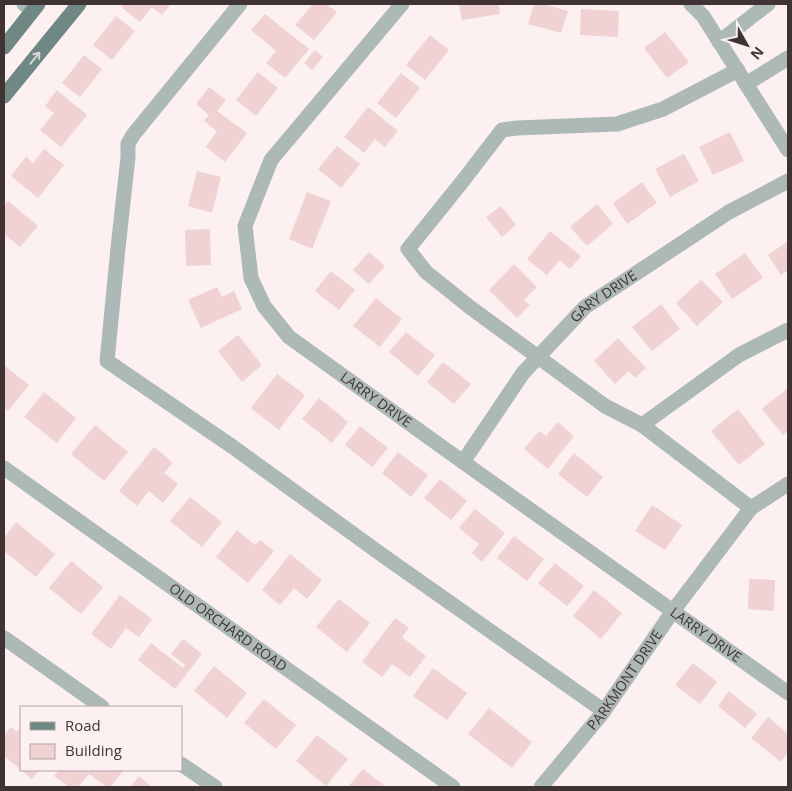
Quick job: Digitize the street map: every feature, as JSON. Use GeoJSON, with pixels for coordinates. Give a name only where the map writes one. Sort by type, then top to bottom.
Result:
{"type":"FeatureCollection","features":[{"type":"Feature","properties":{"kind":"main road"},"geometry":{"type":"LineString","coordinates":[[4,96],[78,4]]}},
{"type":"Feature","properties":{"kind":"main road"},"geometry":{"type":"LineString","coordinates":[[4,47],[32,6]]}},
{"type":"Feature","properties":{"kind":"street"},"geometry":{"type":"LineString","coordinates":[[240,4],[133,135],[128,144],[107,361],[604,711]]}},
{"type":"Feature","properties":{"kind":"street","name":"LARRY DRIVE"},"geometry":{"type":"LineString","coordinates":[[402,4],[271,160],[245,226],[251,278],[264,306],[289,337],[788,692]]}},
{"type":"Feature","properties":{"kind":"street"},"geometry":{"type":"LineString","coordinates":[[691,4],[703,16],[788,150]]}},
{"type":"Feature","properties":{"kind":"street"},"geometry":{"type":"LineString","coordinates":[[719,42],[750,9],[768,4]]}},
{"type":"Feature","properties":{"kind":"street"},"geometry":{"type":"LineString","coordinates":[[746,84],[788,58]]}},
{"type":"Feature","properties":{"kind":"street"},"geometry":{"type":"LineString","coordinates":[[738,70],[663,109],[617,124],[502,130],[408,249],[426,272],[537,358],[605,406],[642,425],[750,508]]}},
{"type":"Feature","properties":{"kind":"street","name":"GARY DRIVE"},"geometry":{"type":"LineString","coordinates":[[463,462],[523,373],[585,307],[729,212],[788,181]]}},
{"type":"Feature","properties":{"kind":"street"},"geometry":{"type":"LineString","coordinates":[[642,425],[739,355],[788,330]]}},
{"type":"Feature","properties":{"kind":"street","name":"OLD ORCHARD ROAD"},"geometry":{"type":"LineString","coordinates":[[4,468],[453,787]]}},
{"type":"Feature","properties":{"kind":"street","name":"PARKMONT DRIVE"},"geometry":{"type":"LineString","coordinates":[[541,787],[604,711],[673,611],[750,508],[788,484]]}},
{"type":"Feature","properties":{"kind":"street"},"geometry":{"type":"LineString","coordinates":[[4,638],[101,706]]}},
{"type":"Feature","properties":{"kind":"street"},"geometry":{"type":"LineString","coordinates":[[182,765],[214,787]]}},
{"type":"Feature","properties":{"kind":"building"},"geometry":{"type":"Polygon","coordinates":[[[124,4],[171,4],[162,15],[152,7],[140,22],[121,7],[124,4]]]}},
{"type":"Feature","properties":{"kind":"building"},"geometry":{"type":"Polygon","coordinates":[[[313,4],[326,4],[337,12],[314,40],[295,25],[313,4]]]}},
{"type":"Feature","properties":{"kind":"building"},"geometry":{"type":"Polygon","coordinates":[[[459,4],[499,4],[500,14],[462,20],[459,4]]]}},
{"type":"Feature","properties":{"kind":"building"},"geometry":{"type":"Polygon","coordinates":[[[534,4],[544,4],[568,11],[561,33],[528,24],[534,4]]]}},
{"type":"Feature","properties":{"kind":"building"},"geometry":{"type":"Polygon","coordinates":[[[581,9],[619,11],[618,37],[580,35],[581,9]]]}},
{"type":"Feature","properties":{"kind":"building"},"geometry":{"type":"Polygon","coordinates":[[[265,14],[309,49],[285,78],[266,63],[276,51],[251,30],[265,14]]]}},
{"type":"Feature","properties":{"kind":"building"},"geometry":{"type":"Polygon","coordinates":[[[116,16],[135,31],[112,60],[93,45],[116,16]]]}},
{"type":"Feature","properties":{"kind":"building"},"geometry":{"type":"Polygon","coordinates":[[[665,32],[689,62],[667,78],[644,48],[665,32]]]}},
{"type":"Feature","properties":{"kind":"building"},"geometry":{"type":"Polygon","coordinates":[[[430,35],[449,50],[425,80],[406,65],[430,35]]]}},
{"type":"Feature","properties":{"kind":"building"},"geometry":{"type":"Polygon","coordinates":[[[315,50],[323,57],[312,70],[304,63],[315,50]]]}},
{"type":"Feature","properties":{"kind":"building"},"geometry":{"type":"Polygon","coordinates":[[[84,55],[102,69],[80,97],[62,83],[84,55]]]}},
{"type":"Feature","properties":{"kind":"building"},"geometry":{"type":"Polygon","coordinates":[[[258,72],[278,88],[256,116],[236,100],[258,72]]]}},
{"type":"Feature","properties":{"kind":"building"},"geometry":{"type":"Polygon","coordinates":[[[401,73],[420,88],[396,118],[377,103],[401,73]]]}},
{"type":"Feature","properties":{"kind":"building"},"geometry":{"type":"Polygon","coordinates":[[[209,87],[226,100],[217,111],[247,133],[225,162],[206,147],[217,131],[204,121],[209,115],[196,104],[209,87]]]}},
{"type":"Feature","properties":{"kind":"building"},"geometry":{"type":"Polygon","coordinates":[[[57,90],[87,115],[61,147],[40,130],[54,113],[45,106],[57,90]]]}},
{"type":"Feature","properties":{"kind":"building"},"geometry":{"type":"Polygon","coordinates":[[[368,107],[398,131],[385,147],[375,139],[364,153],[344,137],[368,107]]]}},
{"type":"Feature","properties":{"kind":"building"},"geometry":{"type":"Polygon","coordinates":[[[730,132],[744,161],[713,175],[699,147],[730,132]]]}},
{"type":"Feature","properties":{"kind":"building"},"geometry":{"type":"Polygon","coordinates":[[[337,146],[360,164],[341,188],[318,169],[337,146]]]}},
{"type":"Feature","properties":{"kind":"building"},"geometry":{"type":"Polygon","coordinates":[[[44,149],[64,165],[38,198],[11,176],[26,157],[33,163],[44,149]]]}},
{"type":"Feature","properties":{"kind":"building"},"geometry":{"type":"Polygon","coordinates":[[[684,154],[699,181],[670,197],[655,169],[684,154]]]}},
{"type":"Feature","properties":{"kind":"building"},"geometry":{"type":"Polygon","coordinates":[[[197,171],[221,177],[212,213],[188,206],[197,171]]]}},
{"type":"Feature","properties":{"kind":"building"},"geometry":{"type":"Polygon","coordinates":[[[642,182],[657,203],[627,224],[613,203],[642,182]]]}},
{"type":"Feature","properties":{"kind":"building"},"geometry":{"type":"Polygon","coordinates":[[[307,192],[331,201],[312,249],[289,239],[307,192]]]}},
{"type":"Feature","properties":{"kind":"building"},"geometry":{"type":"Polygon","coordinates":[[[8,201],[38,226],[20,247],[4,234],[4,206],[8,201]]]}},
{"type":"Feature","properties":{"kind":"building"},"geometry":{"type":"Polygon","coordinates":[[[597,204],[613,224],[587,246],[570,227],[597,204]]]}},
{"type":"Feature","properties":{"kind":"building"},"geometry":{"type":"Polygon","coordinates":[[[501,206],[516,225],[502,237],[486,217],[501,206]]]}},
{"type":"Feature","properties":{"kind":"building"},"geometry":{"type":"Polygon","coordinates":[[[210,229],[211,265],[186,266],[185,230],[210,229]]]}},
{"type":"Feature","properties":{"kind":"building"},"geometry":{"type":"Polygon","coordinates":[[[550,231],[581,256],[570,269],[560,260],[547,275],[527,259],[550,231]]]}},
{"type":"Feature","properties":{"kind":"building"},"geometry":{"type":"Polygon","coordinates":[[[788,241],[788,270],[781,275],[768,255],[788,241]]]}},
{"type":"Feature","properties":{"kind":"building"},"geometry":{"type":"Polygon","coordinates":[[[369,252],[385,266],[369,284],[353,270],[369,252]]]}},
{"type":"Feature","properties":{"kind":"building"},"geometry":{"type":"Polygon","coordinates":[[[745,253],[763,278],[732,299],[715,274],[745,253]]]}},
{"type":"Feature","properties":{"kind":"building"},"geometry":{"type":"Polygon","coordinates":[[[514,264],[537,287],[524,300],[530,305],[517,318],[489,290],[514,264]]]}},
{"type":"Feature","properties":{"kind":"building"},"geometry":{"type":"Polygon","coordinates":[[[331,271],[355,290],[339,310],[315,291],[331,271]]]}},
{"type":"Feature","properties":{"kind":"building"},"geometry":{"type":"Polygon","coordinates":[[[701,280],[723,302],[697,326],[676,303],[701,280]]]}},
{"type":"Feature","properties":{"kind":"building"},"geometry":{"type":"Polygon","coordinates":[[[217,287],[222,297],[234,291],[242,309],[201,328],[188,300],[217,287]]]}},
{"type":"Feature","properties":{"kind":"building"},"geometry":{"type":"Polygon","coordinates":[[[376,298],[402,319],[380,347],[353,326],[376,298]]]}},
{"type":"Feature","properties":{"kind":"building"},"geometry":{"type":"Polygon","coordinates":[[[661,304],[680,329],[652,351],[632,327],[661,304]]]}},
{"type":"Feature","properties":{"kind":"building"},"geometry":{"type":"Polygon","coordinates":[[[406,332],[435,355],[418,376],[389,352],[406,332]]]}},
{"type":"Feature","properties":{"kind":"building"},"geometry":{"type":"Polygon","coordinates":[[[238,335],[262,365],[242,382],[218,351],[238,335]]]}},
{"type":"Feature","properties":{"kind":"building"},"geometry":{"type":"Polygon","coordinates":[[[618,338],[646,368],[635,378],[629,371],[615,384],[594,361],[618,338]]]}},
{"type":"Feature","properties":{"kind":"building"},"geometry":{"type":"Polygon","coordinates":[[[443,362],[471,384],[454,404],[427,382],[443,362]]]}},
{"type":"Feature","properties":{"kind":"building"},"geometry":{"type":"Polygon","coordinates":[[[4,365],[29,385],[8,411],[4,408],[4,365]]]}},
{"type":"Feature","properties":{"kind":"building"},"geometry":{"type":"Polygon","coordinates":[[[277,374],[305,395],[279,430],[251,408],[277,374]]]}},
{"type":"Feature","properties":{"kind":"building"},"geometry":{"type":"Polygon","coordinates":[[[788,388],[788,431],[783,435],[762,409],[788,388]]]}},
{"type":"Feature","properties":{"kind":"building"},"geometry":{"type":"Polygon","coordinates":[[[44,392],[76,418],[57,443],[24,417],[44,392]]]}},
{"type":"Feature","properties":{"kind":"building"},"geometry":{"type":"Polygon","coordinates":[[[319,398],[348,422],[332,443],[302,419],[319,398]]]}},
{"type":"Feature","properties":{"kind":"building"},"geometry":{"type":"Polygon","coordinates":[[[738,409],[765,444],[739,465],[711,431],[738,409]]]}},
{"type":"Feature","properties":{"kind":"building"},"geometry":{"type":"Polygon","coordinates":[[[558,422],[574,436],[548,469],[524,449],[539,431],[546,436],[558,422]]]}},
{"type":"Feature","properties":{"kind":"building"},"geometry":{"type":"Polygon","coordinates":[[[95,425],[128,452],[104,481],[71,454],[95,425]]]}},
{"type":"Feature","properties":{"kind":"building"},"geometry":{"type":"Polygon","coordinates":[[[360,426],[388,448],[372,467],[345,445],[360,426]]]}},
{"type":"Feature","properties":{"kind":"building"},"geometry":{"type":"Polygon","coordinates":[[[154,447],[173,463],[164,473],[178,484],[163,503],[149,491],[137,506],[119,491],[154,447]]]}},
{"type":"Feature","properties":{"kind":"building"},"geometry":{"type":"Polygon","coordinates":[[[398,452],[428,475],[411,497],[382,473],[398,452]]]}},
{"type":"Feature","properties":{"kind":"building"},"geometry":{"type":"Polygon","coordinates":[[[574,453],[603,477],[587,497],[558,474],[574,453]]]}},
{"type":"Feature","properties":{"kind":"building"},"geometry":{"type":"Polygon","coordinates":[[[440,479],[467,501],[451,520],[424,498],[440,479]]]}},
{"type":"Feature","properties":{"kind":"building"},"geometry":{"type":"Polygon","coordinates":[[[190,497],[222,522],[202,547],[170,521],[190,497]]]}},
{"type":"Feature","properties":{"kind":"building"},"geometry":{"type":"Polygon","coordinates":[[[652,505],[682,525],[665,550],[635,531],[652,505]]]}},
{"type":"Feature","properties":{"kind":"building"},"geometry":{"type":"Polygon","coordinates":[[[475,509],[505,533],[482,562],[472,553],[479,544],[459,528],[475,509]]]}},
{"type":"Feature","properties":{"kind":"building"},"geometry":{"type":"Polygon","coordinates":[[[16,522],[55,554],[36,577],[4,551],[4,538],[16,522]]]}},
{"type":"Feature","properties":{"kind":"building"},"geometry":{"type":"Polygon","coordinates":[[[237,530],[255,545],[260,540],[274,551],[248,583],[216,557],[237,530]]]}},
{"type":"Feature","properties":{"kind":"building"},"geometry":{"type":"Polygon","coordinates":[[[514,536],[544,559],[527,581],[497,558],[514,536]]]}},
{"type":"Feature","properties":{"kind":"building"},"geometry":{"type":"Polygon","coordinates":[[[290,554],[322,580],[307,599],[294,588],[280,605],[262,590],[290,554]]]}},
{"type":"Feature","properties":{"kind":"building"},"geometry":{"type":"Polygon","coordinates":[[[71,561],[103,587],[81,614],[49,588],[71,561]]]}},
{"type":"Feature","properties":{"kind":"building"},"geometry":{"type":"Polygon","coordinates":[[[555,563],[584,586],[567,606],[538,583],[555,563]]]}},
{"type":"Feature","properties":{"kind":"building"},"geometry":{"type":"Polygon","coordinates":[[[749,579],[775,580],[774,611],[748,609],[749,579]]]}},
{"type":"Feature","properties":{"kind":"building"},"geometry":{"type":"Polygon","coordinates":[[[594,590],[622,613],[601,639],[573,616],[594,590]]]}},
{"type":"Feature","properties":{"kind":"building"},"geometry":{"type":"Polygon","coordinates":[[[120,595],[152,619],[139,637],[126,628],[111,649],[91,634],[120,595]]]}},
{"type":"Feature","properties":{"kind":"building"},"geometry":{"type":"Polygon","coordinates":[[[339,599],[370,623],[347,652],[316,627],[339,599]]]}},
{"type":"Feature","properties":{"kind":"building"},"geometry":{"type":"Polygon","coordinates":[[[395,618],[409,628],[402,637],[426,656],[410,677],[392,664],[382,677],[362,662],[395,618]]]}},
{"type":"Feature","properties":{"kind":"building"},"geometry":{"type":"Polygon","coordinates":[[[183,639],[202,654],[175,689],[138,660],[151,643],[183,668],[185,665],[171,654],[183,639]]]}},
{"type":"Feature","properties":{"kind":"building"},"geometry":{"type":"Polygon","coordinates":[[[693,663],[717,682],[700,704],[675,685],[693,663]]]}},
{"type":"Feature","properties":{"kind":"building"},"geometry":{"type":"Polygon","coordinates":[[[214,666],[247,693],[227,718],[194,691],[214,666]]]}},
{"type":"Feature","properties":{"kind":"building"},"geometry":{"type":"Polygon","coordinates":[[[433,668],[467,693],[447,720],[413,696],[433,668]]]}},
{"type":"Feature","properties":{"kind":"building"},"geometry":{"type":"Polygon","coordinates":[[[729,691],[757,714],[745,728],[718,706],[729,691]]]}},
{"type":"Feature","properties":{"kind":"building"},"geometry":{"type":"Polygon","coordinates":[[[264,699],[296,725],[276,749],[244,723],[264,699]]]}},
{"type":"Feature","properties":{"kind":"building"},"geometry":{"type":"Polygon","coordinates":[[[489,708],[532,742],[512,768],[468,734],[489,708]]]}},
{"type":"Feature","properties":{"kind":"building"},"geometry":{"type":"Polygon","coordinates":[[[768,717],[788,734],[788,752],[781,762],[751,738],[768,717]]]}},
{"type":"Feature","properties":{"kind":"building"},"geometry":{"type":"Polygon","coordinates":[[[11,727],[17,732],[20,728],[20,769],[4,756],[4,736],[11,727]]]}},
{"type":"Feature","properties":{"kind":"building"},"geometry":{"type":"Polygon","coordinates":[[[317,735],[348,759],[326,786],[296,761],[317,735]]]}},
{"type":"Feature","properties":{"kind":"building"},"geometry":{"type":"Polygon","coordinates":[[[363,769],[386,787],[348,787],[363,769]]]}},
{"type":"Feature","properties":{"kind":"building"},"geometry":{"type":"Polygon","coordinates":[[[22,771],[38,771],[32,779],[22,771]]]}},
{"type":"Feature","properties":{"kind":"building"},"geometry":{"type":"Polygon","coordinates":[[[58,771],[123,771],[110,787],[107,787],[89,774],[78,787],[69,787],[54,776],[58,771]]]}},
{"type":"Feature","properties":{"kind":"building"},"geometry":{"type":"Polygon","coordinates":[[[139,776],[152,787],[130,787],[139,776]]]}}]}
